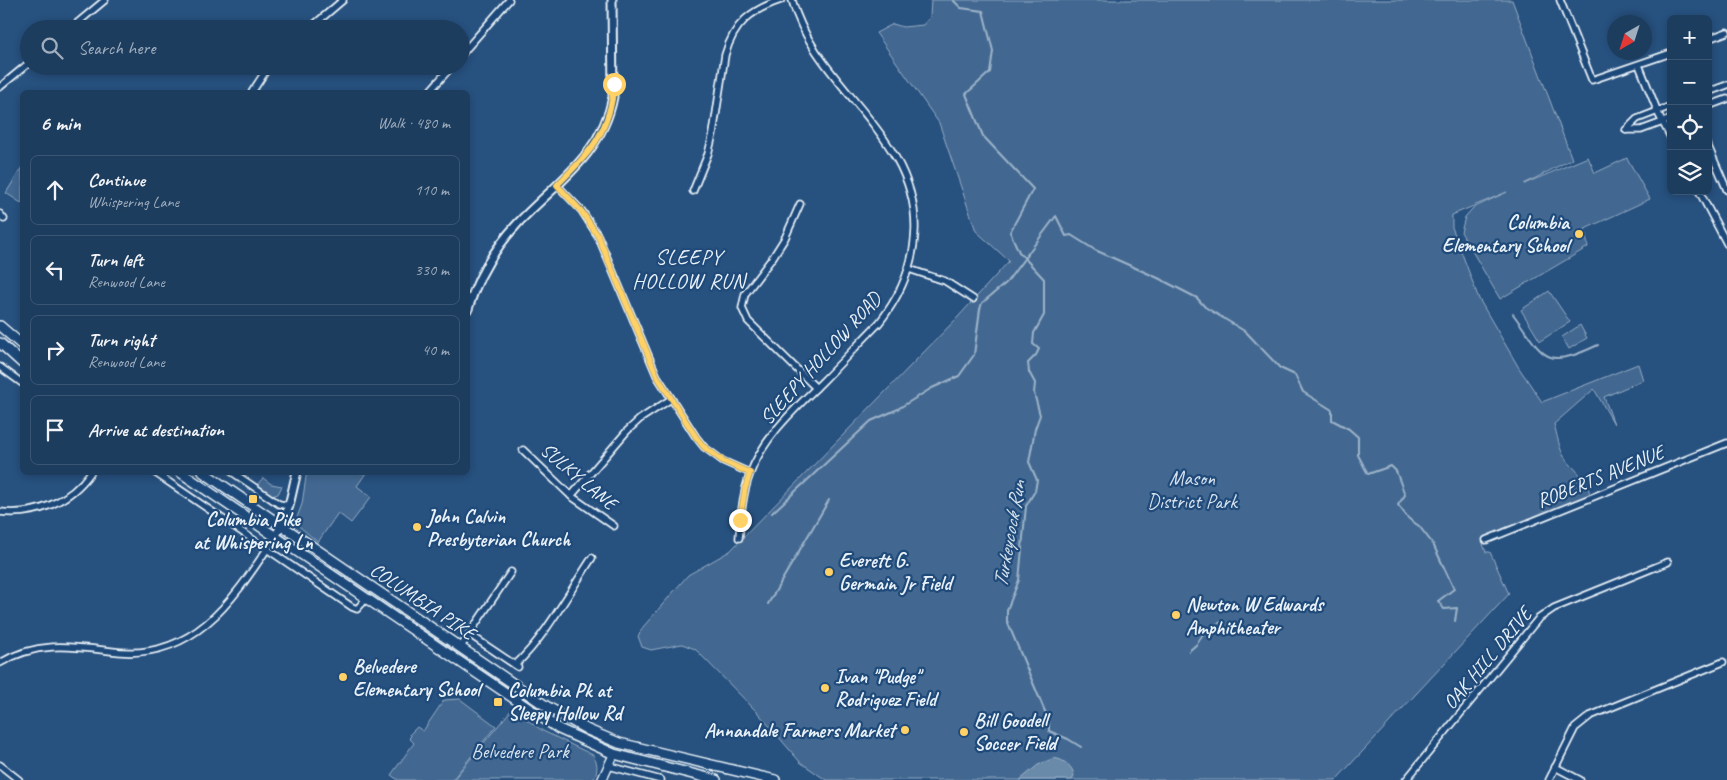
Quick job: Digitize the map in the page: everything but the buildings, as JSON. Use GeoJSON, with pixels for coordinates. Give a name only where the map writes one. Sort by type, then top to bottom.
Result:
{"type":"FeatureCollection","features":[{"type":"Feature","properties":{"kind":"main road"},"geometry":{"type":"LineString","coordinates":[[0,326],[20,343]]}},
{"type":"Feature","properties":{"kind":"main road"},"geometry":{"type":"LineString","coordinates":[[0,343],[20,361]]}},
{"type":"Feature","properties":{"kind":"main road","name":"COLUMBIA PIKE"},"geometry":{"type":"LineString","coordinates":[[184,475],[366,600],[546,721],[572,736],[614,754],[716,780]]}},
{"type":"Feature","properties":{"kind":"main road","name":"COLUMBIA PIKE"},"geometry":{"type":"LineString","coordinates":[[207,475],[461,648],[566,718],[588,730],[619,743],[776,780]]}},
{"type":"Feature","properties":{"kind":"main road"},"geometry":{"type":"LineString","coordinates":[[602,780],[619,743]]}},
{"type":"Feature","properties":{"kind":"street"},"geometry":{"type":"LineString","coordinates":[[81,20],[104,0]]}},
{"type":"Feature","properties":{"kind":"street"},"geometry":{"type":"LineString","coordinates":[[320,20],[343,0]]}},
{"type":"Feature","properties":{"kind":"street"},"geometry":{"type":"LineString","coordinates":[[470,45],[509,0]]}},
{"type":"Feature","properties":{"kind":"street"},"geometry":{"type":"LineString","coordinates":[[470,304],[479,281],[503,241],[516,225],[584,158],[601,134],[610,108],[614,84],[612,0]]}},
{"type":"Feature","properties":{"kind":"street"},"geometry":{"type":"LineString","coordinates":[[693,191],[708,154],[713,134],[725,55],[730,39],[739,24],[747,17],[758,9],[781,0]]}},
{"type":"Feature","properties":{"kind":"street","name":"SLEEPY HOLLOW ROAD"},"geometry":{"type":"LineString","coordinates":[[739,538],[742,505],[750,473],[768,439],[879,323],[900,293],[909,269],[914,238],[915,222],[911,193],[900,164],[883,137],[810,44],[792,0]]}},
{"type":"Feature","properties":{"kind":"street"},"geometry":{"type":"LineString","coordinates":[[1560,0],[1592,80],[1667,54]]}},
{"type":"Feature","properties":{"kind":"street"},"geometry":{"type":"LineString","coordinates":[[1712,38],[1727,32]]}},
{"type":"Feature","properties":{"kind":"street"},"geometry":{"type":"LineString","coordinates":[[1639,65],[1657,111],[1667,130]]}},
{"type":"Feature","properties":{"kind":"street"},"geometry":{"type":"LineString","coordinates":[[0,87],[20,70]]}},
{"type":"Feature","properties":{"kind":"street"},"geometry":{"type":"LineString","coordinates":[[253,90],[263,75]]}},
{"type":"Feature","properties":{"kind":"street"},"geometry":{"type":"LineString","coordinates":[[431,90],[444,75]]}},
{"type":"Feature","properties":{"kind":"street"},"geometry":{"type":"LineString","coordinates":[[1712,91],[1727,85]]}},
{"type":"Feature","properties":{"kind":"street"},"geometry":{"type":"LineString","coordinates":[[1710,105],[1727,98]]}},
{"type":"Feature","properties":{"kind":"street"},"geometry":{"type":"LineString","coordinates":[[1667,107],[1637,119],[1626,130],[1641,130],[1667,121]]}},
{"type":"Feature","properties":{"kind":"street"},"geometry":{"type":"LineString","coordinates":[[1710,150],[1727,190]]}},
{"type":"Feature","properties":{"kind":"street"},"geometry":{"type":"LineString","coordinates":[[557,185],[582,212],[598,236],[649,359],[671,399],[704,447],[723,461],[750,473]]}},
{"type":"Feature","properties":{"kind":"street"},"geometry":{"type":"LineString","coordinates":[[1701,195],[1727,244]]}},
{"type":"Feature","properties":{"kind":"street"},"geometry":{"type":"LineString","coordinates":[[800,204],[785,238],[745,294],[742,308],[748,320],[816,388]]}},
{"type":"Feature","properties":{"kind":"street"},"geometry":{"type":"LineString","coordinates":[[909,269],[945,281],[973,299]]}},
{"type":"Feature","properties":{"kind":"street"},"geometry":{"type":"LineString","coordinates":[[0,367],[20,382]]}},
{"type":"Feature","properties":{"kind":"street"},"geometry":{"type":"LineString","coordinates":[[571,496],[626,431],[640,419],[671,399]]}},
{"type":"Feature","properties":{"kind":"street","name":"ROBERTS AVENUE"},"geometry":{"type":"LineString","coordinates":[[1486,540],[1727,443]]}},
{"type":"Feature","properties":{"kind":"street","name":"SULKY LANE"},"geometry":{"type":"LineString","coordinates":[[523,450],[571,496],[614,526]]}},
{"type":"Feature","properties":{"kind":"street"},"geometry":{"type":"LineString","coordinates":[[0,512],[21,513],[57,503],[77,489],[89,475]]}},
{"type":"Feature","properties":{"kind":"street"},"geometry":{"type":"LineString","coordinates":[[158,475],[352,607],[357,609],[366,600]]}},
{"type":"Feature","properties":{"kind":"street"},"geometry":{"type":"LineString","coordinates":[[236,475],[279,504],[290,506]]}},
{"type":"Feature","properties":{"kind":"street"},"geometry":{"type":"LineString","coordinates":[[0,663],[20,654],[49,647],[78,646],[129,653],[160,648],[174,644],[200,629],[225,608],[282,526],[290,506],[296,475]]}},
{"type":"Feature","properties":{"kind":"street"},"geometry":{"type":"LineString","coordinates":[[469,634],[516,666],[538,640],[592,558]]}},
{"type":"Feature","properties":{"kind":"street","name":"OAK HILL DRIVE"},"geometry":{"type":"LineString","coordinates":[[1406,780],[1538,618],[1554,608],[1668,562]]}},
{"type":"Feature","properties":{"kind":"street"},"geometry":{"type":"LineString","coordinates":[[461,648],[511,572]]}},
{"type":"Feature","properties":{"kind":"street"},"geometry":{"type":"LineString","coordinates":[[1549,780],[1575,728],[1590,716],[1723,662]]}},
{"type":"Feature","properties":{"kind":"street"},"geometry":{"type":"LineString","coordinates":[[0,765],[19,780]]}},
{"type":"Feature","properties":{"kind":"street"},"geometry":{"type":"LineString","coordinates":[[609,766],[661,780]]}},
{"type":"Feature","properties":{"kind":"street"},"geometry":{"type":"LineString","coordinates":[[1555,767],[1580,780]]}},
{"type":"Feature","properties":{"kind":"green space","name":"Mason District Park"},"geometry":{"type":"Polygon","coordinates":[[[931,0],[1512,0],[1572,159],[1524,184],[1588,157],[1595,173],[1627,158],[1650,199],[1585,229],[1588,247],[1500,299],[1461,232],[1465,217],[1473,208],[1507,192],[1452,215],[1452,227],[1479,299],[1519,368],[1542,402],[1638,364],[1643,380],[1604,397],[1614,424],[1594,389],[1554,424],[1563,454],[1584,480],[1590,497],[1566,512],[1509,526],[1490,536],[1483,544],[1486,552],[1490,552],[1509,594],[1336,780],[826,780],[800,762],[759,714],[695,649],[682,644],[651,650],[642,647],[638,636],[643,627],[688,575],[730,551],[958,317],[1009,261],[976,231],[939,123],[876,33],[893,24],[903,27],[923,25],[930,17],[931,0]]]}},
{"type":"Feature","properties":{"kind":"green space"},"geometry":{"type":"Polygon","coordinates":[[[20,170],[20,202],[6,193],[20,170]]]}},
{"type":"Feature","properties":{"kind":"green space"},"geometry":{"type":"Polygon","coordinates":[[[1549,291],[1570,322],[1540,341],[1521,310],[1549,291]]]}},
{"type":"Feature","properties":{"kind":"green space"},"geometry":{"type":"Polygon","coordinates":[[[1580,325],[1587,338],[1569,349],[1562,337],[1580,325]]]}},
{"type":"Feature","properties":{"kind":"green space"},"geometry":{"type":"Polygon","coordinates":[[[307,475],[365,475],[357,486],[371,497],[351,523],[338,513],[318,542],[295,523],[302,504],[307,475]]]}},
{"type":"Feature","properties":{"kind":"green space"},"geometry":{"type":"Polygon","coordinates":[[[263,478],[271,484],[282,486],[278,494],[272,496],[256,486],[263,478]]]}},
{"type":"Feature","properties":{"kind":"green space"},"geometry":{"type":"Polygon","coordinates":[[[460,699],[496,726],[452,780],[398,780],[391,775],[414,743],[409,738],[410,734],[417,727],[423,731],[444,700],[460,699]]]}},
{"type":"Feature","properties":{"kind":"green space","name":"Belvedere Park"},"geometry":{"type":"Polygon","coordinates":[[[512,709],[543,731],[595,756],[597,769],[593,780],[453,780],[512,709]]]}},
{"type":"Feature","properties":{"kind":"shaded area"},"geometry":{"type":"Polygon","coordinates":[[[1054,758],[1070,766],[1074,776],[1072,780],[1020,780],[1038,765],[1054,758]]]}},
{"type":"Feature","properties":{"kind":"waterway","name":"Turkeycock Run"},"geometry":{"type":"LineString","coordinates":[[953,0],[961,8],[983,11],[993,51],[990,72],[966,94],[983,136],[1033,189],[1010,232],[1019,252],[1044,279],[1044,315],[1034,333],[1033,344],[1039,349],[1028,363],[1029,372],[1035,383],[1034,393],[1040,415],[1035,429],[1029,462],[1037,480],[1035,491],[1026,506],[1019,580],[1007,610],[1007,621],[1049,721],[1049,731],[1081,747]]}},
{"type":"Feature","properties":{"kind":"waterway"},"geometry":{"type":"LineString","coordinates":[[772,513],[871,421],[896,410],[932,388],[959,376],[974,355],[982,303],[1006,283],[1056,216],[1066,236],[1071,235],[1095,250],[1197,298],[1205,307],[1246,332],[1280,368],[1295,375],[1303,392],[1332,410],[1332,420],[1349,429],[1358,437],[1358,455],[1368,474],[1391,466],[1396,471],[1405,495],[1398,505],[1409,519],[1419,526],[1433,544],[1454,589],[1438,601],[1444,609],[1457,608],[1455,621]]}},
{"type":"Feature","properties":{"kind":"waterway"},"geometry":{"type":"LineString","coordinates":[[1513,314],[1539,350],[1555,358],[1580,353],[1598,345]]}},
{"type":"Feature","properties":{"kind":"waterway"},"geometry":{"type":"LineString","coordinates":[[768,604],[829,500]]}},
{"type":"Feature","properties":{"kind":"waterway"},"geometry":{"type":"LineString","coordinates":[[1189,651],[1197,644],[1205,631],[1221,622]]}},
{"type":"Feature","properties":{"kind":"place","name":"Columbia Elementary School"},"geometry":{"type":"Point","coordinates":[1579,234]}},
{"type":"Feature","properties":{"kind":"place","name":"Columbia Pike at Whispering Ln"},"geometry":{"type":"Point","coordinates":[253,499]}},
{"type":"Feature","properties":{"kind":"place","name":"John Calvin Presbyterian Church"},"geometry":{"type":"Point","coordinates":[417,527]}},
{"type":"Feature","properties":{"kind":"place","name":"Everett G. Germain Jr Field"},"geometry":{"type":"Point","coordinates":[829,572]}},
{"type":"Feature","properties":{"kind":"place","name":"Newton W Edwards Amphitheater"},"geometry":{"type":"Point","coordinates":[1176,615]}},
{"type":"Feature","properties":{"kind":"place","name":"Belvedere Elementary School"},"geometry":{"type":"Point","coordinates":[343,677]}},
{"type":"Feature","properties":{"kind":"place","name":"Ivan \"Pudge\" Rodriguez Field"},"geometry":{"type":"Point","coordinates":[825,688]}},
{"type":"Feature","properties":{"kind":"place","name":"Columbia Pk at Sleepy Hollow Rd"},"geometry":{"type":"Point","coordinates":[498,702]}},
{"type":"Feature","properties":{"kind":"place","name":"Annandale Farmers Market"},"geometry":{"type":"Point","coordinates":[905,730]}},
{"type":"Feature","properties":{"kind":"place","name":"Bill Goodell Soccer Field"},"geometry":{"type":"Point","coordinates":[964,732]}},
{"type":"Feature","properties":{"kind":"district","name":"SLEEPY HOLLOW RUN"},"geometry":{"type":"Point","coordinates":[689,269]}},
{"type":"Feature","properties":{"kind":"route"},"geometry":{"type":"LineString","coordinates":[[614,84],[610,108],[601,134],[584,158],[557,185],[582,212],[598,236],[657,376],[696,437],[713,455],[750,473],[745,489],[740,520]]}}]}
